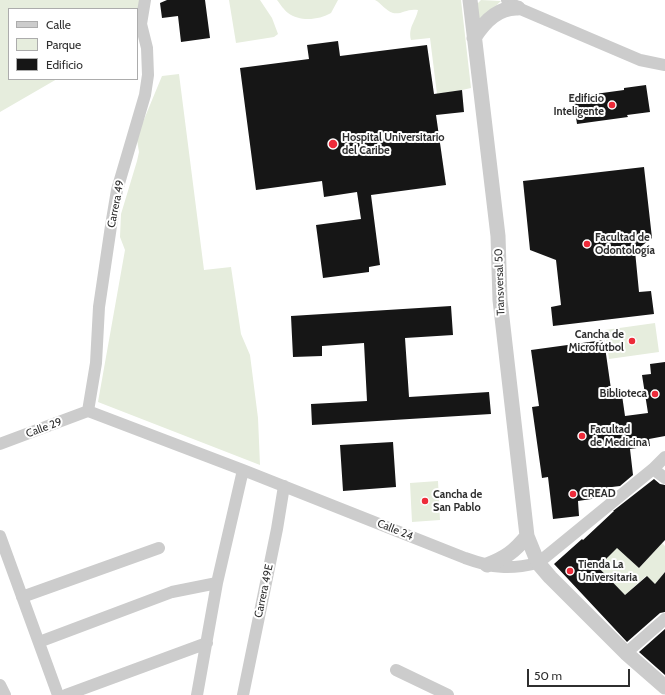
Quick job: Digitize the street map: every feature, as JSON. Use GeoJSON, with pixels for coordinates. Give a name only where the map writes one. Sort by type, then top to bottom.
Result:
{"type":"FeatureCollection","features":[{"type":"Feature","properties":{"kind":"street","name":"Carrera 49"},"geometry":{"type":"LineString","coordinates":[[88,411],[96,363],[99,307],[117,190],[145,95],[148,75],[147,48],[141,24],[145,0]]}},
{"type":"Feature","properties":{"kind":"street","name":"Transversal 50"},"geometry":{"type":"LineString","coordinates":[[470,0],[498,236],[503,337],[527,536],[538,563]]}},
{"type":"Feature","properties":{"kind":"street"},"geometry":{"type":"LineString","coordinates":[[474,38],[488,19],[512,4],[640,60],[665,64]]}},
{"type":"Feature","properties":{"kind":"street","name":"Calle 29"},"geometry":{"type":"LineString","coordinates":[[0,444],[88,411]]}},
{"type":"Feature","properties":{"kind":"street","name":"Calle 24"},"geometry":{"type":"LineString","coordinates":[[88,411],[243,470],[465,558],[497,568],[508,568],[538,563]]}},
{"type":"Feature","properties":{"kind":"street"},"geometry":{"type":"LineString","coordinates":[[665,457],[654,469],[538,563],[550,577],[626,653],[665,687]]}},
{"type":"Feature","properties":{"kind":"street"},"geometry":{"type":"LineString","coordinates":[[654,469],[665,478]]}},
{"type":"Feature","properties":{"kind":"street"},"geometry":{"type":"LineString","coordinates":[[197,695],[217,583],[243,470]]}},
{"type":"Feature","properties":{"kind":"street","name":"Carrera 49E"},"geometry":{"type":"LineString","coordinates":[[243,695],[278,529],[284,486]]}},
{"type":"Feature","properties":{"kind":"street"},"geometry":{"type":"LineString","coordinates":[[0,536],[58,695]]}},
{"type":"Feature","properties":{"kind":"street"},"geometry":{"type":"LineString","coordinates":[[486,565],[503,559],[527,536]]}},
{"type":"Feature","properties":{"kind":"street"},"geometry":{"type":"LineString","coordinates":[[22,597],[159,548]]}},
{"type":"Feature","properties":{"kind":"street"},"geometry":{"type":"LineString","coordinates":[[39,642],[172,592],[217,583]]}},
{"type":"Feature","properties":{"kind":"street"},"geometry":{"type":"LineString","coordinates":[[626,653],[665,619]]}},
{"type":"Feature","properties":{"kind":"street"},"geometry":{"type":"LineString","coordinates":[[66,695],[207,643]]}},
{"type":"Feature","properties":{"kind":"street"},"geometry":{"type":"LineString","coordinates":[[396,670],[448,695]]}},
{"type":"Feature","properties":{"kind":"street"},"geometry":{"type":"LineString","coordinates":[[0,685],[4,695]]}},
{"type":"Feature","properties":{"kind":"green space"},"geometry":{"type":"Polygon","coordinates":[[[0,0],[140,0],[138,11],[138,8],[8,8],[8,80],[55,80],[0,112],[0,0]]]}},
{"type":"Feature","properties":{"kind":"green space"},"geometry":{"type":"Polygon","coordinates":[[[229,0],[260,0],[272,18],[278,34],[274,37],[236,43],[229,0]]]}},
{"type":"Feature","properties":{"kind":"green space"},"geometry":{"type":"Polygon","coordinates":[[[277,0],[338,0],[331,13],[321,17],[304,19],[288,13],[277,0]]]}},
{"type":"Feature","properties":{"kind":"green space"},"geometry":{"type":"Polygon","coordinates":[[[375,0],[461,0],[471,88],[437,94],[430,38],[411,40],[410,36],[411,28],[418,10],[393,13],[388,11],[375,0]]]}},
{"type":"Feature","properties":{"kind":"green space"},"geometry":{"type":"Polygon","coordinates":[[[481,0],[501,1],[477,23],[475,6],[481,0]]]}},
{"type":"Feature","properties":{"kind":"green space"},"geometry":{"type":"Polygon","coordinates":[[[179,74],[204,270],[231,267],[241,334],[250,355],[258,418],[260,465],[98,402],[125,250],[120,237],[121,214],[139,152],[137,140],[140,129],[162,76],[179,74]]]}},
{"type":"Feature","properties":{"kind":"green space","name":"Cancha de Microfútbol"},"geometry":{"type":"Polygon","coordinates":[[[655,323],[659,352],[609,359],[605,330],[655,323]]]}},
{"type":"Feature","properties":{"kind":"green space","name":"Cancha de San Pablo"},"geometry":{"type":"Polygon","coordinates":[[[438,481],[440,520],[412,522],[410,483],[438,481]]]}},
{"type":"Feature","properties":{"kind":"green space"},"geometry":{"type":"Polygon","coordinates":[[[662,543],[665,546],[665,572],[655,584],[646,576],[625,595],[598,567],[617,547],[639,568],[662,543]]]}},
{"type":"Feature","properties":{"kind":"building"},"geometry":{"type":"Polygon","coordinates":[[[167,0],[205,0],[210,38],[181,42],[178,16],[162,18],[160,3],[167,0]]]}},
{"type":"Feature","properties":{"kind":"building"},"geometry":{"type":"Polygon","coordinates":[[[338,41],[340,56],[427,45],[434,94],[462,90],[464,112],[436,115],[446,185],[371,195],[380,265],[369,267],[369,272],[323,278],[316,225],[361,219],[357,192],[324,197],[322,181],[256,190],[240,68],[309,59],[307,45],[338,41]]]}},
{"type":"Feature","properties":{"kind":"building","name":"Edificio Inteligente"},"geometry":{"type":"Polygon","coordinates":[[[646,85],[650,112],[627,115],[628,117],[577,124],[573,97],[624,90],[624,88],[646,85]]]}},
{"type":"Feature","properties":{"kind":"building","name":"Facultad de Odontología"},"geometry":{"type":"Polygon","coordinates":[[[644,167],[652,238],[635,251],[639,292],[651,291],[654,314],[553,326],[551,307],[561,305],[556,260],[530,250],[523,181],[644,167]]]}},
{"type":"Feature","properties":{"kind":"building"},"geometry":{"type":"Polygon","coordinates":[[[451,306],[453,335],[405,338],[409,397],[489,392],[491,414],[312,425],[311,404],[367,401],[364,343],[322,346],[322,356],[293,357],[291,316],[451,306]]]}},
{"type":"Feature","properties":{"kind":"building","name":"Facultad de Medicina"},"geometry":{"type":"Polygon","coordinates":[[[604,340],[612,396],[622,395],[625,416],[648,413],[642,375],[651,374],[650,364],[665,362],[665,436],[649,439],[650,446],[630,449],[633,475],[620,486],[596,489],[598,498],[578,501],[579,516],[553,519],[548,477],[542,478],[532,407],[539,406],[531,350],[604,340]]]}},
{"type":"Feature","properties":{"kind":"building"},"geometry":{"type":"Polygon","coordinates":[[[393,442],[396,487],[343,491],[340,445],[393,442]]]}},
{"type":"Feature","properties":{"kind":"building"},"geometry":{"type":"Polygon","coordinates":[[[654,479],[660,484],[665,485],[665,540],[639,568],[617,548],[598,567],[625,595],[647,576],[655,584],[665,572],[665,612],[660,613],[627,642],[554,564],[582,539],[583,540],[613,511],[654,479]]]}},
{"type":"Feature","properties":{"kind":"building"},"geometry":{"type":"Polygon","coordinates":[[[665,629],[665,675],[639,652],[665,629]]]}},
{"type":"Feature","properties":{"kind":"place","name":"Edificio Inteligente"},"geometry":{"type":"Point","coordinates":[612,105]}},
{"type":"Feature","properties":{"kind":"place","name":"Hospital Universitario del Caribe"},"geometry":{"type":"Point","coordinates":[333,144]}},
{"type":"Feature","properties":{"kind":"place","name":"Facultad de Odontología"},"geometry":{"type":"Point","coordinates":[587,244]}},
{"type":"Feature","properties":{"kind":"place","name":"Cancha de Microfútbol"},"geometry":{"type":"Point","coordinates":[632,341]}},
{"type":"Feature","properties":{"kind":"place","name":"Biblioteca"},"geometry":{"type":"Point","coordinates":[655,394]}},
{"type":"Feature","properties":{"kind":"place","name":"Facultad de Medicina"},"geometry":{"type":"Point","coordinates":[582,436]}},
{"type":"Feature","properties":{"kind":"place","name":"CREAD"},"geometry":{"type":"Point","coordinates":[573,494]}},
{"type":"Feature","properties":{"kind":"place","name":"Cancha de San Pablo"},"geometry":{"type":"Point","coordinates":[425,501]}},
{"type":"Feature","properties":{"kind":"place","name":"Tienda La Universitaria"},"geometry":{"type":"Point","coordinates":[570,571]}}]}
